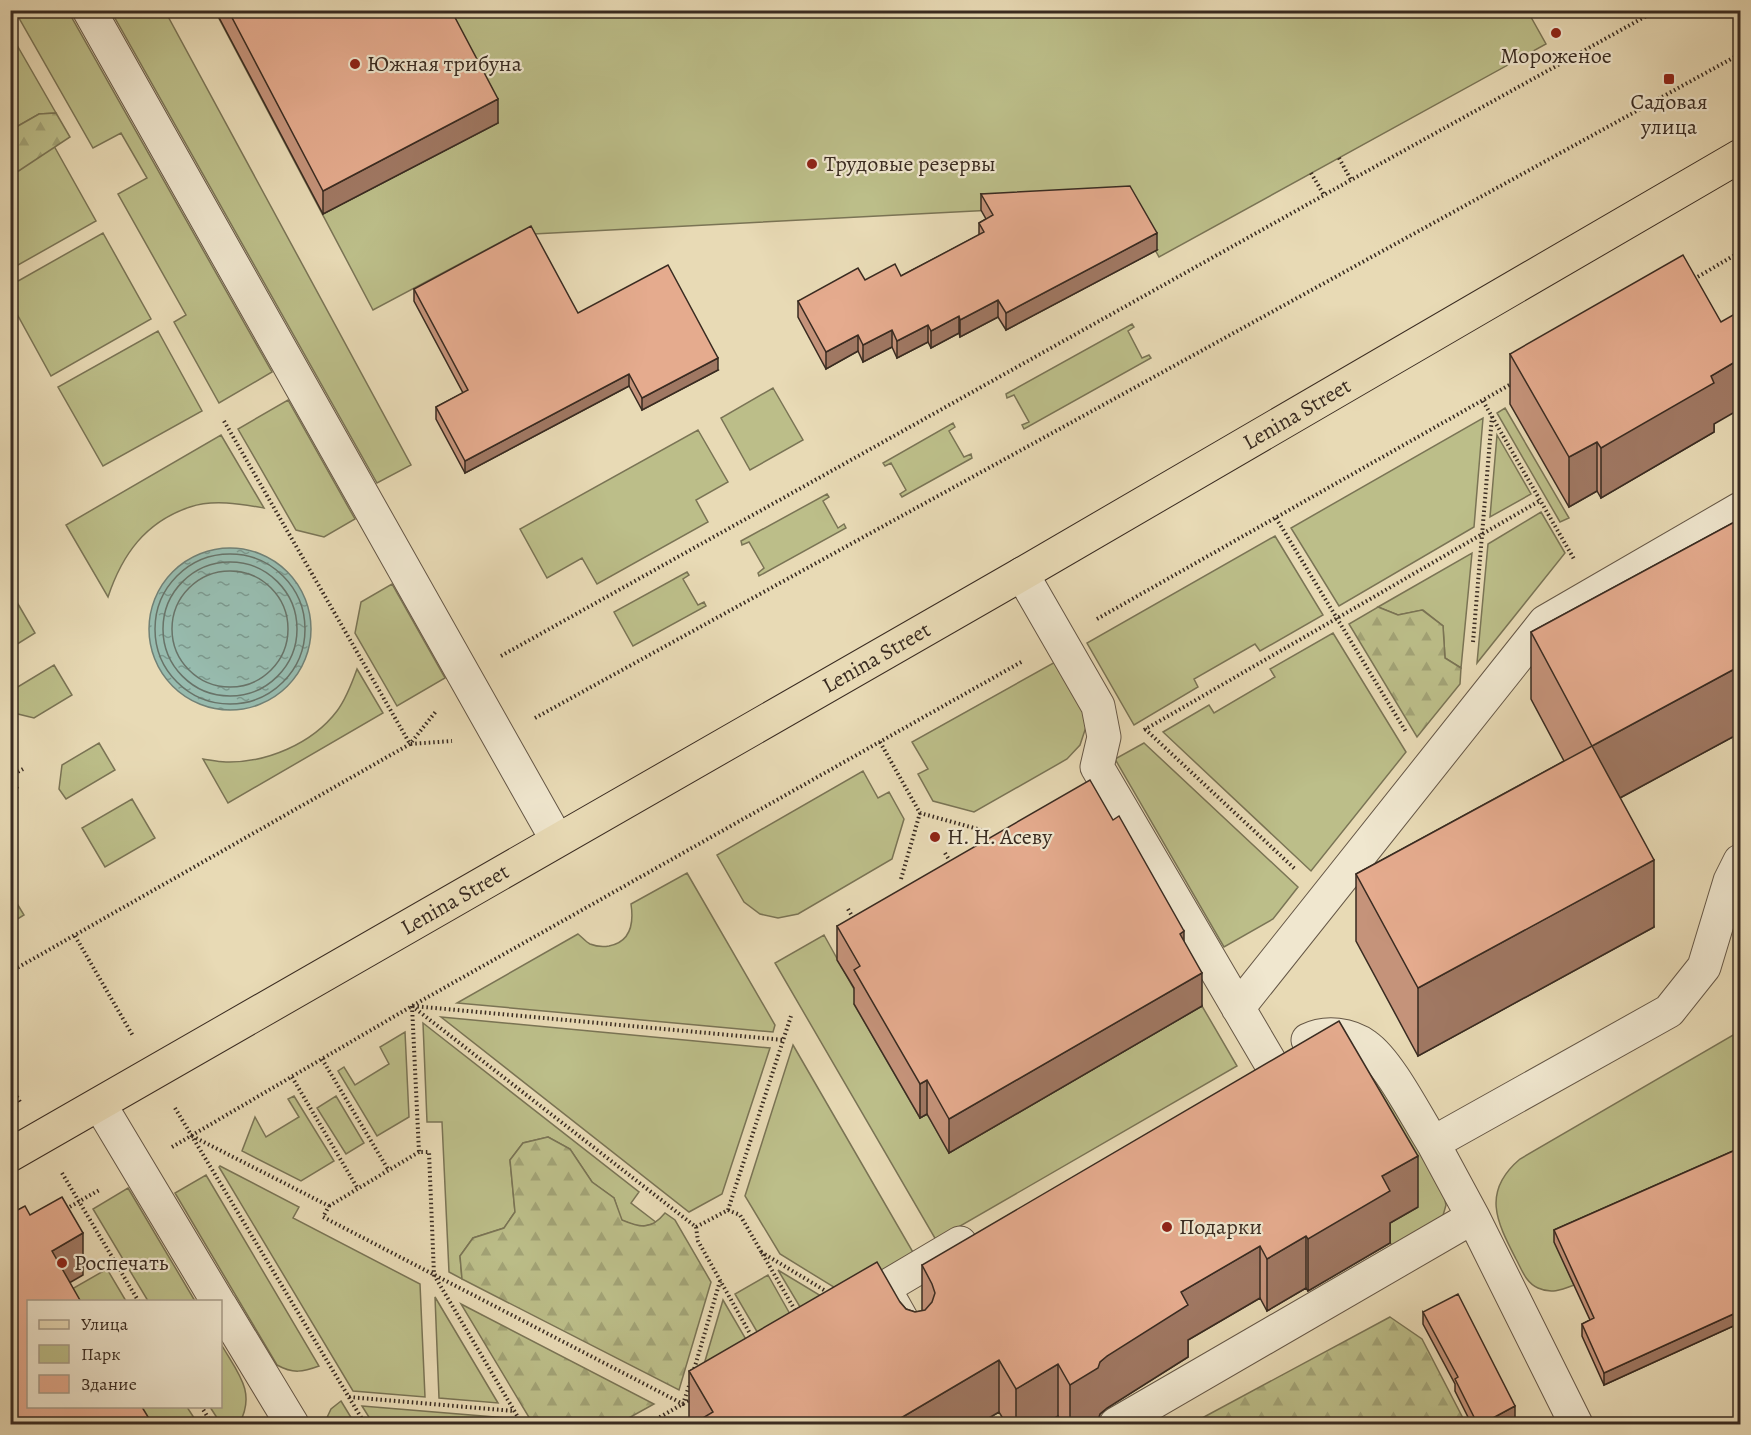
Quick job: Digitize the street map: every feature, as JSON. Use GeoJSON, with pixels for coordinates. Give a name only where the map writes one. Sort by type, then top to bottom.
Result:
{"type":"FeatureCollection","features":[{"type":"Feature","properties":{"kind":"main road","name":"Lenina Street"},"geometry":{"type":"LineString","coordinates":[[10,1155],[1022,574],[1740,156]]}},
{"type":"Feature","properties":{"kind":"street"},"geometry":{"type":"LineString","coordinates":[[89,10],[557,840]]}},
{"type":"Feature","properties":{"kind":"street"},"geometry":{"type":"LineString","coordinates":[[1238,1008],[1545,622],[1740,509]]}},
{"type":"Feature","properties":{"kind":"street"},"geometry":{"type":"LineString","coordinates":[[1022,574],[1098,706],[1104,737],[1097,767],[1270,1062]]}},
{"type":"Feature","properties":{"kind":"street"},"geometry":{"type":"LineString","coordinates":[[1433,1143],[1669,1011],[1704,967],[1730,881],[1740,861]]}},
{"type":"Feature","properties":{"kind":"street"},"geometry":{"type":"LineString","coordinates":[[1239,1080],[1311,1038],[1336,1034],[1365,1045],[1380,1059],[1433,1143],[1473,1217],[1576,1425]]}},
{"type":"Feature","properties":{"kind":"street"},"geometry":{"type":"LineString","coordinates":[[100,1105],[217,1300]]}},
{"type":"Feature","properties":{"kind":"street"},"geometry":{"type":"LineString","coordinates":[[1116,1425],[1473,1217]]}},
{"type":"Feature","properties":{"kind":"street"},"geometry":{"type":"LineString","coordinates":[[916,1345],[884,1288],[983,1229]]}},
{"type":"Feature","properties":{"kind":"street"},"geometry":{"type":"LineString","coordinates":[[222,1308],[291,1424]]}},
{"type":"Feature","properties":{"kind":"path"},"geometry":{"type":"LineString","coordinates":[[10,972],[410,744],[465,676],[1657,10]]}},
{"type":"Feature","properties":{"kind":"path"},"geometry":{"type":"LineString","coordinates":[[410,744],[499,737],[1740,54]]}},
{"type":"Feature","properties":{"kind":"path"},"geometry":{"type":"LineString","coordinates":[[1339,158],[1351,180]]}},
{"type":"Feature","properties":{"kind":"path"},"geometry":{"type":"LineString","coordinates":[[1311,173],[1324,195]]}},
{"type":"Feature","properties":{"kind":"path"},"geometry":{"type":"LineString","coordinates":[[1689,282],[1740,252]]}},
{"type":"Feature","properties":{"kind":"path"},"geometry":{"type":"LineString","coordinates":[[59,1212],[412,1006],[1514,383]]}},
{"type":"Feature","properties":{"kind":"path"},"geometry":{"type":"LineString","coordinates":[[1483,400],[1593,593]]}},
{"type":"Feature","properties":{"kind":"path"},"geometry":{"type":"LineString","coordinates":[[1472,647],[1492,416]]}},
{"type":"Feature","properties":{"kind":"path"},"geometry":{"type":"LineString","coordinates":[[224,421],[410,744]]}},
{"type":"Feature","properties":{"kind":"path"},"geometry":{"type":"LineString","coordinates":[[1100,755],[1540,500]]}},
{"type":"Feature","properties":{"kind":"path"},"geometry":{"type":"LineString","coordinates":[[1276,518],[1409,738]]}},
{"type":"Feature","properties":{"kind":"path"},"geometry":{"type":"LineString","coordinates":[[1145,729],[1300,874]]}},
{"type":"Feature","properties":{"kind":"path"},"geometry":{"type":"LineString","coordinates":[[880,742],[920,813],[985,831]]}},
{"type":"Feature","properties":{"kind":"path"},"geometry":{"type":"LineString","coordinates":[[10,761],[16,757]]}},
{"type":"Feature","properties":{"kind":"path"},"geometry":{"type":"LineString","coordinates":[[14,774],[23,769]]}},
{"type":"Feature","properties":{"kind":"path"},"geometry":{"type":"LineString","coordinates":[[12,780],[18,790]]}},
{"type":"Feature","properties":{"kind":"path"},"geometry":{"type":"LineString","coordinates":[[901,879],[920,813]]}},
{"type":"Feature","properties":{"kind":"path"},"geometry":{"type":"LineString","coordinates":[[945,853],[953,867]]}},
{"type":"Feature","properties":{"kind":"path"},"geometry":{"type":"LineString","coordinates":[[848,909],[856,924]]}},
{"type":"Feature","properties":{"kind":"path"},"geometry":{"type":"LineString","coordinates":[[75,936],[365,1425]]}},
{"type":"Feature","properties":{"kind":"path"},"geometry":{"type":"LineString","coordinates":[[412,1006],[784,1040]]}},
{"type":"Feature","properties":{"kind":"path"},"geometry":{"type":"LineString","coordinates":[[412,1006],[419,1152]]}},
{"type":"Feature","properties":{"kind":"path"},"geometry":{"type":"LineString","coordinates":[[412,1006],[696,1227],[698,1241],[758,1348]]}},
{"type":"Feature","properties":{"kind":"path"},"geometry":{"type":"LineString","coordinates":[[696,1227],[728,1210],[791,1016]]}},
{"type":"Feature","properties":{"kind":"path"},"geometry":{"type":"LineString","coordinates":[[322,1059],[389,1171]]}},
{"type":"Feature","properties":{"kind":"path"},"geometry":{"type":"LineString","coordinates":[[292,1077],[358,1189]]}},
{"type":"Feature","properties":{"kind":"path"},"geometry":{"type":"LineString","coordinates":[[192,1136],[329,1206]]}},
{"type":"Feature","properties":{"kind":"path"},"geometry":{"type":"LineString","coordinates":[[522,1425],[434,1275],[429,1152],[419,1152],[329,1206],[323,1217],[434,1275],[683,1404]]}},
{"type":"Feature","properties":{"kind":"path"},"geometry":{"type":"LineString","coordinates":[[79,1201],[137,1300]]}},
{"type":"Feature","properties":{"kind":"path"},"geometry":{"type":"LineString","coordinates":[[728,1210],[740,1215],[802,1322]]}},
{"type":"Feature","properties":{"kind":"path"},"geometry":{"type":"LineString","coordinates":[[760,1251],[851,1307],[884,1288]]}},
{"type":"Feature","properties":{"kind":"path"},"geometry":{"type":"LineString","coordinates":[[683,1404],[720,1281]]}},
{"type":"Feature","properties":{"kind":"path"},"geometry":{"type":"LineString","coordinates":[[348,1397],[514,1411]]}},
{"type":"Feature","properties":{"kind":"path"},"geometry":{"type":"LineString","coordinates":[[648,1425],[693,1398]]}},
{"type":"Feature","properties":{"kind":"path"},"geometry":{"type":"LineString","coordinates":[[202,1408],[212,1425]]}},
{"type":"Feature","properties":{"kind":"green space","name":"Трудовые резервы"},"geometry":{"type":"Polygon","coordinates":[[[1527,10],[1546,44],[1159,257],[1129,203],[514,235],[373,310],[215,11],[1527,10]]]}},
{"type":"Feature","properties":{"kind":"green space"},"geometry":{"type":"Polygon","coordinates":[[[15,11],[68,11],[272,372],[219,403],[174,322],[186,315],[118,194],[147,178],[121,133],[93,148],[15,11]]]}},
{"type":"Feature","properties":{"kind":"green space"},"geometry":{"type":"Polygon","coordinates":[[[111,11],[165,11],[411,465],[377,483],[111,11]]]}},
{"type":"Feature","properties":{"kind":"green space"},"geometry":{"type":"Polygon","coordinates":[[[10,33],[56,113],[39,114],[11,130],[10,33]]]}},
{"type":"Feature","properties":{"kind":"green space"},"geometry":{"type":"Polygon","coordinates":[[[56,113],[70,137],[11,176],[11,130],[39,114],[56,113]]]}},
{"type":"Feature","properties":{"kind":"green space"},"geometry":{"type":"Polygon","coordinates":[[[54,146],[96,221],[11,269],[11,176],[54,146]]]}},
{"type":"Feature","properties":{"kind":"green space"},"geometry":{"type":"Polygon","coordinates":[[[103,233],[151,319],[51,376],[11,303],[11,285],[103,233]]]}},
{"type":"Feature","properties":{"kind":"green space"},"geometry":{"type":"Polygon","coordinates":[[[1132,324],[1134,327],[1128,331],[1142,358],[1149,355],[1151,358],[1024,429],[1022,425],[1029,422],[1014,395],[1007,398],[1006,394],[1132,324]]]}},
{"type":"Feature","properties":{"kind":"green space"},"geometry":{"type":"Polygon","coordinates":[[[158,331],[202,411],[103,466],[58,387],[158,331]]]}},
{"type":"Feature","properties":{"kind":"green space"},"geometry":{"type":"Polygon","coordinates":[[[773,388],[803,440],[750,470],[721,418],[773,388]]]}},
{"type":"Feature","properties":{"kind":"green space"},"geometry":{"type":"Polygon","coordinates":[[[288,400],[355,519],[324,537],[296,530],[238,429],[288,400]]]}},
{"type":"Feature","properties":{"kind":"green space"},"geometry":{"type":"Polygon","coordinates":[[[1505,408],[1569,518],[1560,522],[1497,413],[1505,408]]]}},
{"type":"Feature","properties":{"kind":"green space"},"geometry":{"type":"Polygon","coordinates":[[[1483,418],[1474,527],[1339,606],[1291,528],[1483,418]]]}},
{"type":"Feature","properties":{"kind":"green space"},"geometry":{"type":"Polygon","coordinates":[[[953,423],[955,427],[949,431],[964,457],[971,454],[972,458],[902,497],[900,494],[906,490],[891,463],[885,466],[883,463],[953,423]]]}},
{"type":"Feature","properties":{"kind":"green space"},"geometry":{"type":"Polygon","coordinates":[[[698,430],[728,482],[696,500],[708,522],[597,584],[582,558],[547,578],[520,529],[698,430]]]}},
{"type":"Feature","properties":{"kind":"green space"},"geometry":{"type":"Polygon","coordinates":[[[221,435],[264,508],[208,503],[174,513],[160,521],[137,542],[120,567],[108,597],[66,525],[221,435]]]}},
{"type":"Feature","properties":{"kind":"green space"},"geometry":{"type":"Polygon","coordinates":[[[1497,435],[1531,494],[1490,517],[1497,435]]]}},
{"type":"Feature","properties":{"kind":"green space"},"geometry":{"type":"Polygon","coordinates":[[[827,494],[829,497],[823,501],[838,528],[844,524],[846,528],[759,576],[758,573],[764,568],[749,542],[742,545],[741,541],[827,494]]]}},
{"type":"Feature","properties":{"kind":"green space"},"geometry":{"type":"Polygon","coordinates":[[[1541,512],[1565,553],[1477,663],[1488,544],[1541,512]]]}},
{"type":"Feature","properties":{"kind":"green space"},"geometry":{"type":"Polygon","coordinates":[[[1275,536],[1323,615],[1260,651],[1255,644],[1194,679],[1198,687],[1134,725],[1087,643],[1275,536]]]}},
{"type":"Feature","properties":{"kind":"green space"},"geometry":{"type":"Polygon","coordinates":[[[1472,553],[1461,668],[1445,658],[1443,626],[1423,610],[1398,615],[1378,607],[1472,553]]]}},
{"type":"Feature","properties":{"kind":"green space"},"geometry":{"type":"Polygon","coordinates":[[[687,572],[689,575],[683,579],[698,605],[704,602],[706,606],[633,646],[614,612],[687,572]]]}},
{"type":"Feature","properties":{"kind":"green space"},"geometry":{"type":"Polygon","coordinates":[[[392,584],[445,678],[397,706],[355,633],[361,602],[392,584]]]}},
{"type":"Feature","properties":{"kind":"green space"},"geometry":{"type":"Polygon","coordinates":[[[11,592],[35,633],[10,648],[11,592]]]}},
{"type":"Feature","properties":{"kind":"green space"},"geometry":{"type":"Polygon","coordinates":[[[1378,607],[1398,615],[1422,610],[1443,626],[1445,658],[1461,668],[1460,684],[1417,737],[1349,624],[1378,607]]]}},
{"type":"Feature","properties":{"kind":"green space"},"geometry":{"type":"Polygon","coordinates":[[[1333,633],[1406,752],[1311,871],[1163,732],[1209,705],[1214,713],[1275,677],[1270,669],[1333,633]]]}},
{"type":"Feature","properties":{"kind":"green space"},"geometry":{"type":"Polygon","coordinates":[[[1057,661],[1084,707],[1086,727],[1080,745],[1067,759],[974,812],[933,801],[918,774],[928,769],[912,742],[1057,661]]]}},
{"type":"Feature","properties":{"kind":"green space"},"geometry":{"type":"Polygon","coordinates":[[[54,665],[72,695],[34,718],[14,713],[11,707],[11,691],[54,665]]]}},
{"type":"Feature","properties":{"kind":"green space"},"geometry":{"type":"Polygon","coordinates":[[[357,669],[383,713],[228,803],[203,759],[226,762],[257,759],[301,742],[327,723],[337,711],[357,669]]]}},
{"type":"Feature","properties":{"kind":"green space"},"geometry":{"type":"Polygon","coordinates":[[[99,743],[115,770],[66,799],[59,789],[62,765],[99,743]]]}},
{"type":"Feature","properties":{"kind":"green space"},"geometry":{"type":"Polygon","coordinates":[[[1144,743],[1298,887],[1273,919],[1224,947],[1115,759],[1144,743]]]}},
{"type":"Feature","properties":{"kind":"green space"},"geometry":{"type":"Polygon","coordinates":[[[863,771],[878,798],[889,792],[904,819],[892,859],[798,914],[778,918],[760,914],[744,902],[717,855],[863,771]]]}},
{"type":"Feature","properties":{"kind":"green space"},"geometry":{"type":"Polygon","coordinates":[[[132,799],[155,838],[105,867],[82,828],[132,799]]]}},
{"type":"Feature","properties":{"kind":"green space"},"geometry":{"type":"Polygon","coordinates":[[[687,873],[775,1025],[773,1032],[457,1003],[578,934],[594,945],[607,946],[622,941],[631,925],[631,904],[687,873]]]}},
{"type":"Feature","properties":{"kind":"green space"},"geometry":{"type":"Polygon","coordinates":[[[10,892],[24,915],[11,923],[10,923],[10,892]]]}},
{"type":"Feature","properties":{"kind":"green space"},"geometry":{"type":"Polygon","coordinates":[[[824,935],[860,1000],[854,1004],[920,1118],[927,1114],[949,1153],[1202,1006],[1237,1066],[936,1240],[775,963],[824,935]]]}},
{"type":"Feature","properties":{"kind":"green space"},"geometry":{"type":"Polygon","coordinates":[[[441,1017],[770,1048],[722,1194],[689,1212],[441,1017]]]}},
{"type":"Feature","properties":{"kind":"green space"},"geometry":{"type":"Polygon","coordinates":[[[423,1023],[639,1192],[631,1203],[657,1223],[639,1227],[621,1220],[614,1198],[592,1182],[570,1149],[548,1137],[523,1143],[510,1160],[515,1212],[504,1228],[473,1238],[460,1256],[462,1279],[449,1272],[442,1122],[427,1122],[423,1023]]]}},
{"type":"Feature","properties":{"kind":"green space"},"geometry":{"type":"Polygon","coordinates":[[[1740,1031],[1740,1160],[1555,1242],[1574,1285],[1552,1291],[1543,1290],[1530,1283],[1522,1272],[1503,1232],[1496,1208],[1500,1183],[1508,1171],[1520,1159],[1740,1031]]]}},
{"type":"Feature","properties":{"kind":"green space"},"geometry":{"type":"Polygon","coordinates":[[[405,1032],[409,1117],[377,1136],[338,1071],[344,1067],[355,1085],[389,1064],[380,1047],[405,1032]]]}},
{"type":"Feature","properties":{"kind":"green space"},"geometry":{"type":"Polygon","coordinates":[[[793,1045],[914,1254],[845,1294],[780,1254],[745,1196],[793,1045]]]}},
{"type":"Feature","properties":{"kind":"green space"},"geometry":{"type":"Polygon","coordinates":[[[1363,1058],[1443,1191],[1446,1205],[1442,1219],[1395,1251],[1382,1228],[1363,1058]]]}},
{"type":"Feature","properties":{"kind":"green space"},"geometry":{"type":"Polygon","coordinates":[[[294,1096],[334,1161],[301,1181],[242,1151],[255,1117],[266,1137],[299,1117],[288,1099],[294,1096]]]}},
{"type":"Feature","properties":{"kind":"green space"},"geometry":{"type":"Polygon","coordinates":[[[336,1096],[364,1143],[346,1154],[317,1108],[336,1096]]]}},
{"type":"Feature","properties":{"kind":"green space"},"geometry":{"type":"Polygon","coordinates":[[[548,1137],[570,1149],[592,1182],[614,1198],[622,1220],[645,1226],[660,1219],[665,1213],[675,1220],[711,1282],[679,1390],[462,1279],[460,1256],[473,1238],[504,1228],[515,1212],[510,1160],[523,1143],[548,1137]]]}},
{"type":"Feature","properties":{"kind":"green space"},"geometry":{"type":"Polygon","coordinates":[[[220,1166],[299,1207],[293,1218],[420,1284],[425,1397],[353,1391],[220,1166]]]}},
{"type":"Feature","properties":{"kind":"green space"},"geometry":{"type":"Polygon","coordinates":[[[206,1175],[319,1366],[298,1371],[277,1365],[175,1193],[206,1175]]]}},
{"type":"Feature","properties":{"kind":"green space"},"geometry":{"type":"Polygon","coordinates":[[[128,1188],[194,1300],[147,1300],[93,1209],[128,1188]]]}},
{"type":"Feature","properties":{"kind":"green space"},"geometry":{"type":"Polygon","coordinates":[[[107,1269],[125,1300],[69,1300],[65,1293],[107,1269]]]}},
{"type":"Feature","properties":{"kind":"green space"},"geometry":{"type":"Polygon","coordinates":[[[778,1270],[831,1302],[806,1317],[778,1270]]]}},
{"type":"Feature","properties":{"kind":"green space"},"geometry":{"type":"Polygon","coordinates":[[[768,1275],[795,1323],[763,1342],[735,1294],[768,1275]]]}},
{"type":"Feature","properties":{"kind":"green space"},"geometry":{"type":"Polygon","coordinates":[[[435,1297],[498,1403],[439,1398],[435,1297]]]}},
{"type":"Feature","properties":{"kind":"green space"},"geometry":{"type":"Polygon","coordinates":[[[723,1300],[751,1348],[700,1378],[723,1300]]]}},
{"type":"Feature","properties":{"kind":"green space"},"geometry":{"type":"Polygon","coordinates":[[[461,1304],[654,1404],[618,1424],[533,1424],[461,1304]]]}},
{"type":"Feature","properties":{"kind":"green space"},"geometry":{"type":"Polygon","coordinates":[[[1390,1317],[1422,1339],[1466,1424],[1191,1424],[1390,1317]]]}},
{"type":"Feature","properties":{"kind":"green space"},"geometry":{"type":"Polygon","coordinates":[[[222,1346],[243,1382],[246,1402],[239,1424],[221,1424],[211,1408],[222,1408],[222,1346]]]}},
{"type":"Feature","properties":{"kind":"green space"},"geometry":{"type":"Polygon","coordinates":[[[341,1401],[355,1424],[324,1424],[331,1409],[341,1401]]]}},
{"type":"Feature","properties":{"kind":"green space"},"geometry":{"type":"Polygon","coordinates":[[[362,1406],[507,1418],[511,1424],[376,1424],[372,1422],[362,1406]]]}},
{"type":"Feature","properties":{"kind":"green space"},"geometry":{"type":"Polygon","coordinates":[[[132,1408],[188,1408],[198,1424],[141,1424],[132,1408]]]}},
{"type":"Feature","properties":{"kind":"water"},"geometry":{"type":"Polygon","coordinates":[[[230,548],[261,554],[287,572],[305,598],[311,629],[305,660],[287,686],[261,704],[230,710],[199,704],[173,686],[155,660],[149,629],[155,598],[173,572],[199,554],[230,548]]]}},
{"type":"Feature","properties":{"kind":"building","name":"Южная трибуна"},"geometry":{"type":"Polygon","coordinates":[[[228,10],[451,10],[498,99],[323,191],[228,10]]]}},
{"type":"Feature","properties":{"kind":"building"},"geometry":{"type":"Polygon","coordinates":[[[1130,186],[1157,233],[1006,313],[998,300],[960,320],[959,316],[931,331],[928,325],[897,341],[892,330],[863,345],[858,335],[826,352],[798,301],[858,268],[865,280],[895,264],[901,276],[984,232],[979,223],[993,215],[981,194],[1130,186]]]}},
{"type":"Feature","properties":{"kind":"building"},"geometry":{"type":"Polygon","coordinates":[[[531,226],[578,313],[668,265],[718,358],[642,398],[629,374],[465,461],[436,407],[468,390],[414,289],[531,226]]]}},
{"type":"Feature","properties":{"kind":"building"},"geometry":{"type":"Polygon","coordinates":[[[1683,255],[1721,322],[1740,311],[1740,359],[1711,376],[1714,383],[1601,448],[1597,442],[1569,457],[1510,354],[1683,255]]]}},
{"type":"Feature","properties":{"kind":"building"},"geometry":{"type":"Polygon","coordinates":[[[1740,519],[1740,666],[1592,746],[1531,632],[1740,519]]]}},
{"type":"Feature","properties":{"kind":"building"},"geometry":{"type":"Polygon","coordinates":[[[1592,746],[1654,860],[1418,988],[1356,874],[1592,746]]]}},
{"type":"Feature","properties":{"kind":"building"},"geometry":{"type":"Polygon","coordinates":[[[1090,780],[1113,820],[1119,816],[1184,931],[1180,934],[1202,973],[949,1119],[927,1080],[920,1084],[854,970],[860,966],[837,926],[1090,780]]]}},
{"type":"Feature","properties":{"kind":"building"},"geometry":{"type":"Polygon","coordinates":[[[1339,1021],[1418,1156],[1382,1176],[1390,1191],[1308,1239],[1306,1236],[1267,1259],[1260,1246],[1181,1292],[1188,1305],[1107,1356],[1100,1362],[1098,1368],[1070,1385],[1058,1364],[1016,1389],[999,1360],[889,1425],[691,1425],[713,1412],[689,1371],[877,1262],[906,1309],[915,1312],[925,1310],[932,1302],[935,1293],[922,1265],[1339,1021]]]}},
{"type":"Feature","properties":{"kind":"building"},"geometry":{"type":"Polygon","coordinates":[[[1740,1148],[1740,1311],[1604,1373],[1582,1324],[1594,1318],[1554,1230],[1740,1148]]]}},
{"type":"Feature","properties":{"kind":"building"},"geometry":{"type":"Polygon","coordinates":[[[62,1197],[83,1233],[52,1251],[80,1300],[27,1300],[27,1408],[143,1408],[153,1425],[10,1425],[10,1214],[25,1206],[30,1215],[62,1197]]]}},
{"type":"Feature","properties":{"kind":"building"},"geometry":{"type":"Polygon","coordinates":[[[1458,1294],[1515,1406],[1480,1425],[1455,1379],[1458,1377],[1423,1312],[1458,1294]]]}},
{"type":"Feature","properties":{"kind":"place","name":"Мороженое"},"geometry":{"type":"Point","coordinates":[1556,33]}},
{"type":"Feature","properties":{"kind":"place","name":"Южная трибуна"},"geometry":{"type":"Point","coordinates":[355,64]}},
{"type":"Feature","properties":{"kind":"place","name":"Садовая улица"},"geometry":{"type":"Point","coordinates":[1669,79]}},
{"type":"Feature","properties":{"kind":"place","name":"Трудовые резервы"},"geometry":{"type":"Point","coordinates":[812,164]}},
{"type":"Feature","properties":{"kind":"place","name":"Н. Н. Асеву"},"geometry":{"type":"Point","coordinates":[935,837]}},
{"type":"Feature","properties":{"kind":"place","name":"Подарки"},"geometry":{"type":"Point","coordinates":[1167,1227]}},
{"type":"Feature","properties":{"kind":"place","name":"Роспечать"},"geometry":{"type":"Point","coordinates":[62,1263]}}]}
